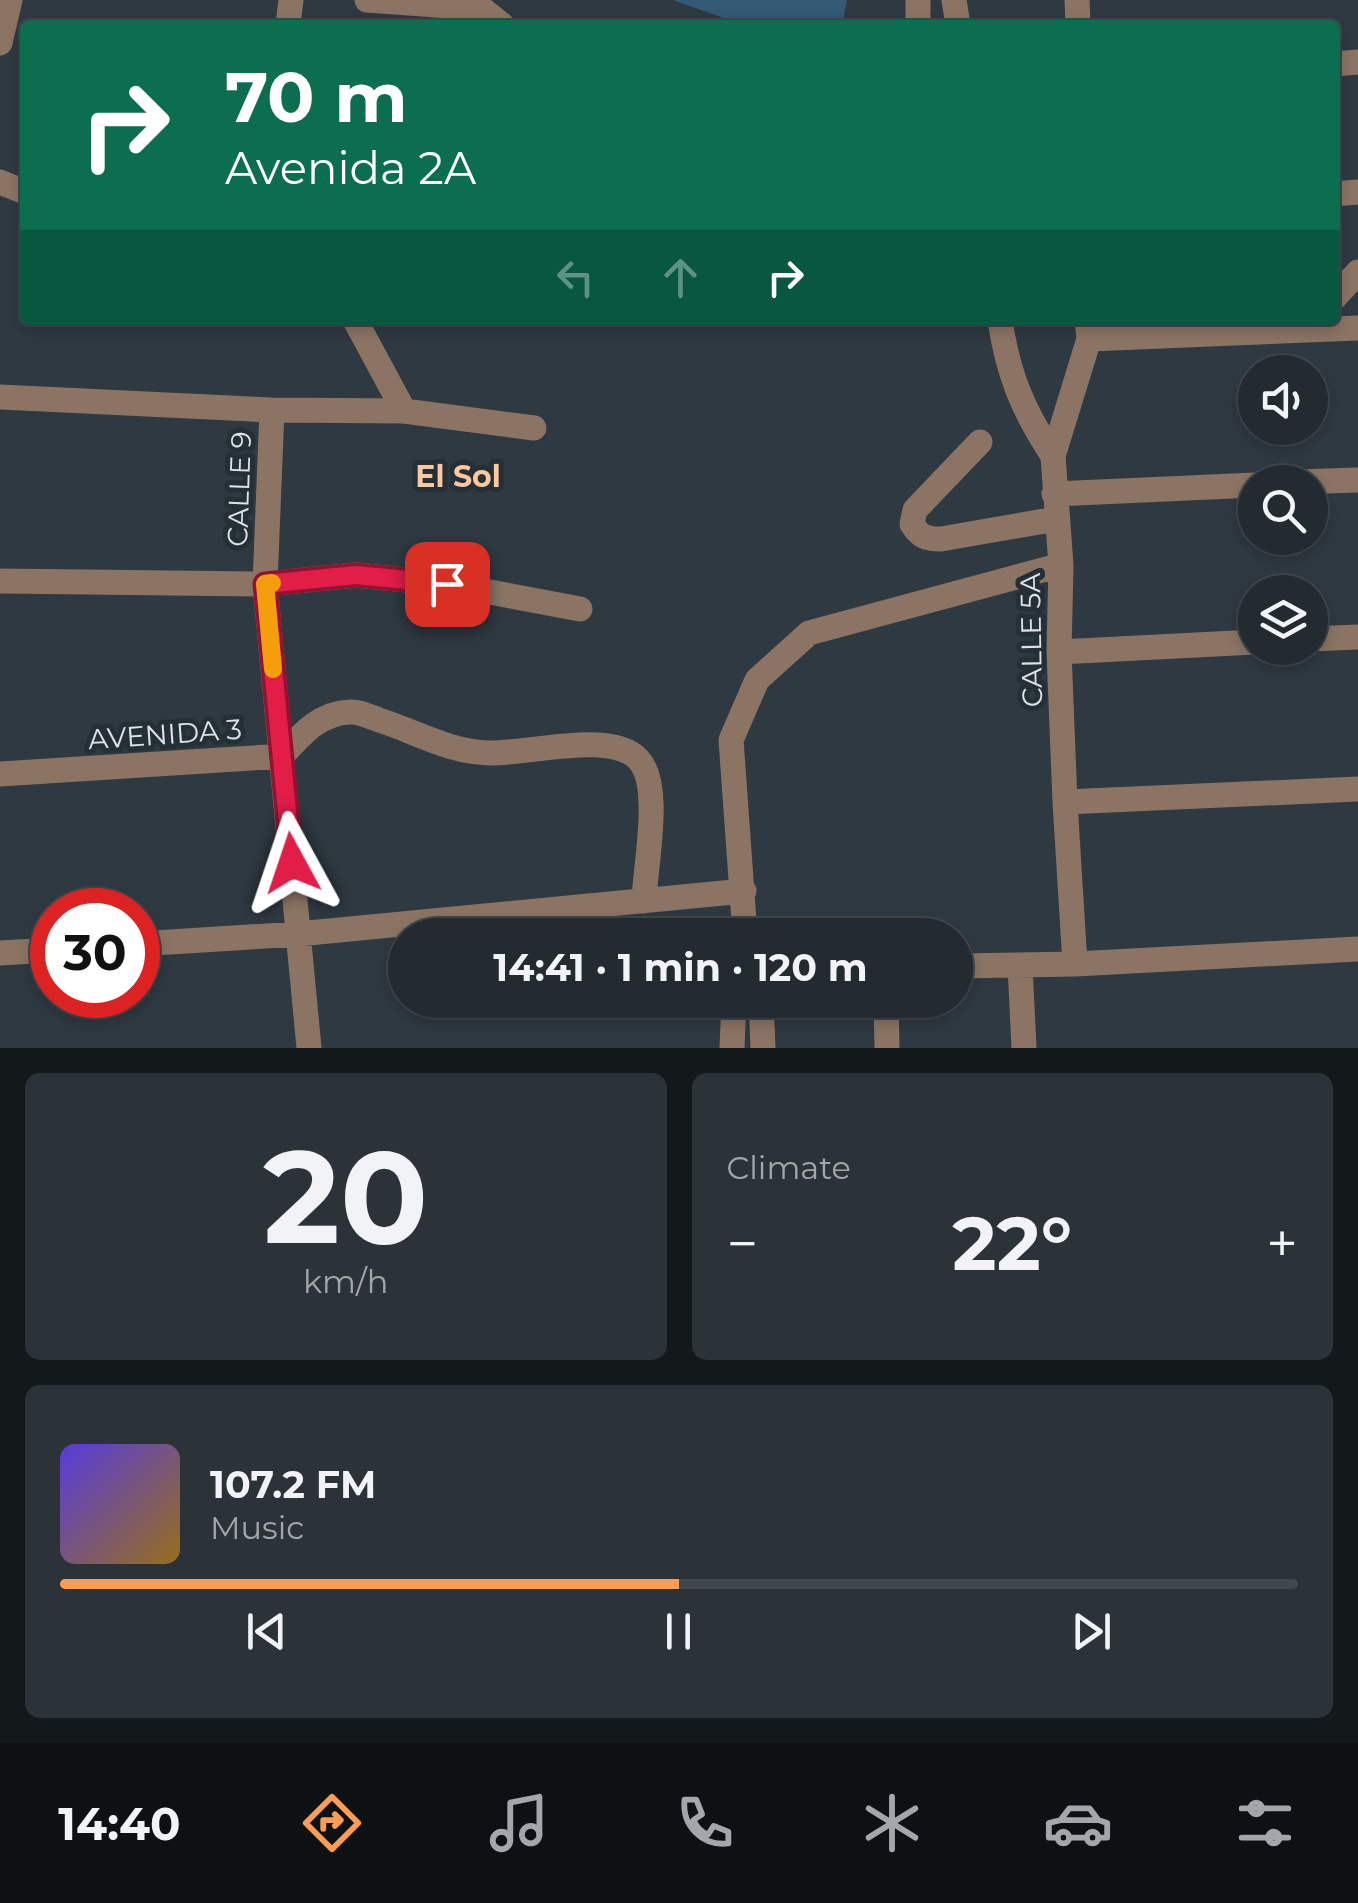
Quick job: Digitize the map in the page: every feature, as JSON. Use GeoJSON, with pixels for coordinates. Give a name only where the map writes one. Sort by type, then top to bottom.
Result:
{"type":"FeatureCollection","features":[{"type":"Feature","properties":{"kind":"street"},"geometry":{"type":"LineString","coordinates":[[0,44],[10,0]]}},
{"type":"Feature","properties":{"kind":"street"},"geometry":{"type":"LineString","coordinates":[[367,0],[474,4],[495,20]]}},
{"type":"Feature","properties":{"kind":"street"},"geometry":{"type":"LineString","coordinates":[[1340,291],[1358,272]]}},
{"type":"Feature","properties":{"kind":"street"},"geometry":{"type":"LineString","coordinates":[[358,325],[404,411]]}},
{"type":"Feature","properties":{"kind":"street"},"geometry":{"type":"LineString","coordinates":[[1001,325],[1006,358],[1024,410],[1053,456]]}},
{"type":"Feature","properties":{"kind":"street"},"geometry":{"type":"LineString","coordinates":[[1088,329],[1309,325],[1358,328]]}},
{"type":"Feature","properties":{"kind":"street","name":"CALLE 5A"},"geometry":{"type":"LineString","coordinates":[[1075,964],[1053,456],[1088,329]]}},
{"type":"Feature","properties":{"kind":"street"},"geometry":{"type":"LineString","coordinates":[[0,397],[272,410],[404,411],[534,428]]}},
{"type":"Feature","properties":{"kind":"street","name":"CALLE 9"},"geometry":{"type":"LineString","coordinates":[[272,410],[265,584],[309,1048]]}},
{"type":"Feature","properties":{"kind":"street"},"geometry":{"type":"LineString","coordinates":[[980,442],[915,510],[912,524],[919,535],[941,538],[1055,507],[1238,486]]}},
{"type":"Feature","properties":{"kind":"street"},"geometry":{"type":"LineString","coordinates":[[1328,481],[1358,480]]}},
{"type":"Feature","properties":{"kind":"street"},"geometry":{"type":"LineString","coordinates":[[745,918],[731,740],[756,680],[809,633],[1060,566]]}},
{"type":"Feature","properties":{"kind":"street"},"geometry":{"type":"LineString","coordinates":[[0,581],[265,584],[356,575],[447,584],[580,609]]}},
{"type":"Feature","properties":{"kind":"street"},"geometry":{"type":"LineString","coordinates":[[1328,638],[1358,637]]}},
{"type":"Feature","properties":{"kind":"street"},"geometry":{"type":"LineString","coordinates":[[1059,652],[1238,643]]}},
{"type":"Feature","properties":{"kind":"street","name":"AVENIDA 3"},"geometry":{"type":"LineString","coordinates":[[0,774],[282,756],[308,727],[326,716],[353,711],[462,752],[517,754],[590,743],[623,748],[639,760],[650,778],[652,800],[644,901]]}},
{"type":"Feature","properties":{"kind":"street"},"geometry":{"type":"LineString","coordinates":[[1065,802],[1358,788]]}},
{"type":"Feature","properties":{"kind":"street"},"geometry":{"type":"LineString","coordinates":[[160,943],[298,934],[744,891]]}},
{"type":"Feature","properties":{"kind":"street"},"geometry":{"type":"LineString","coordinates":[[973,966],[1358,949]]}},
{"type":"Feature","properties":{"kind":"street"},"geometry":{"type":"LineString","coordinates":[[0,953],[30,951]]}},
{"type":"Feature","properties":{"kind":"street"},"geometry":{"type":"LineString","coordinates":[[1020,965],[1024,1048]]}},
{"type":"Feature","properties":{"kind":"street"},"geometry":{"type":"LineString","coordinates":[[732,1048],[733,1018]]}},
{"type":"Feature","properties":{"kind":"street"},"geometry":{"type":"LineString","coordinates":[[762,1018],[763,1048]]}},
{"type":"Feature","properties":{"kind":"street"},"geometry":{"type":"LineString","coordinates":[[886,1018],[887,1048]]}},
{"type":"Feature","properties":{"kind":"shaded area"},"geometry":{"type":"Polygon","coordinates":[[[673,0],[847,0],[843,20],[729,20],[673,0]]]}},
{"type":"Feature","properties":{"kind":"slow traffic"},"geometry":{"type":"LineString","coordinates":[[272,583],[265,584],[273,669]]}},
{"type":"Feature","properties":{"kind":"district","name":"El Sol"},"geometry":{"type":"Point","coordinates":[458,477]}},
{"type":"Feature","properties":{"kind":"route"},"geometry":{"type":"LineString","coordinates":[[292,863],[265,584],[356,575],[447,584]]}}]}
